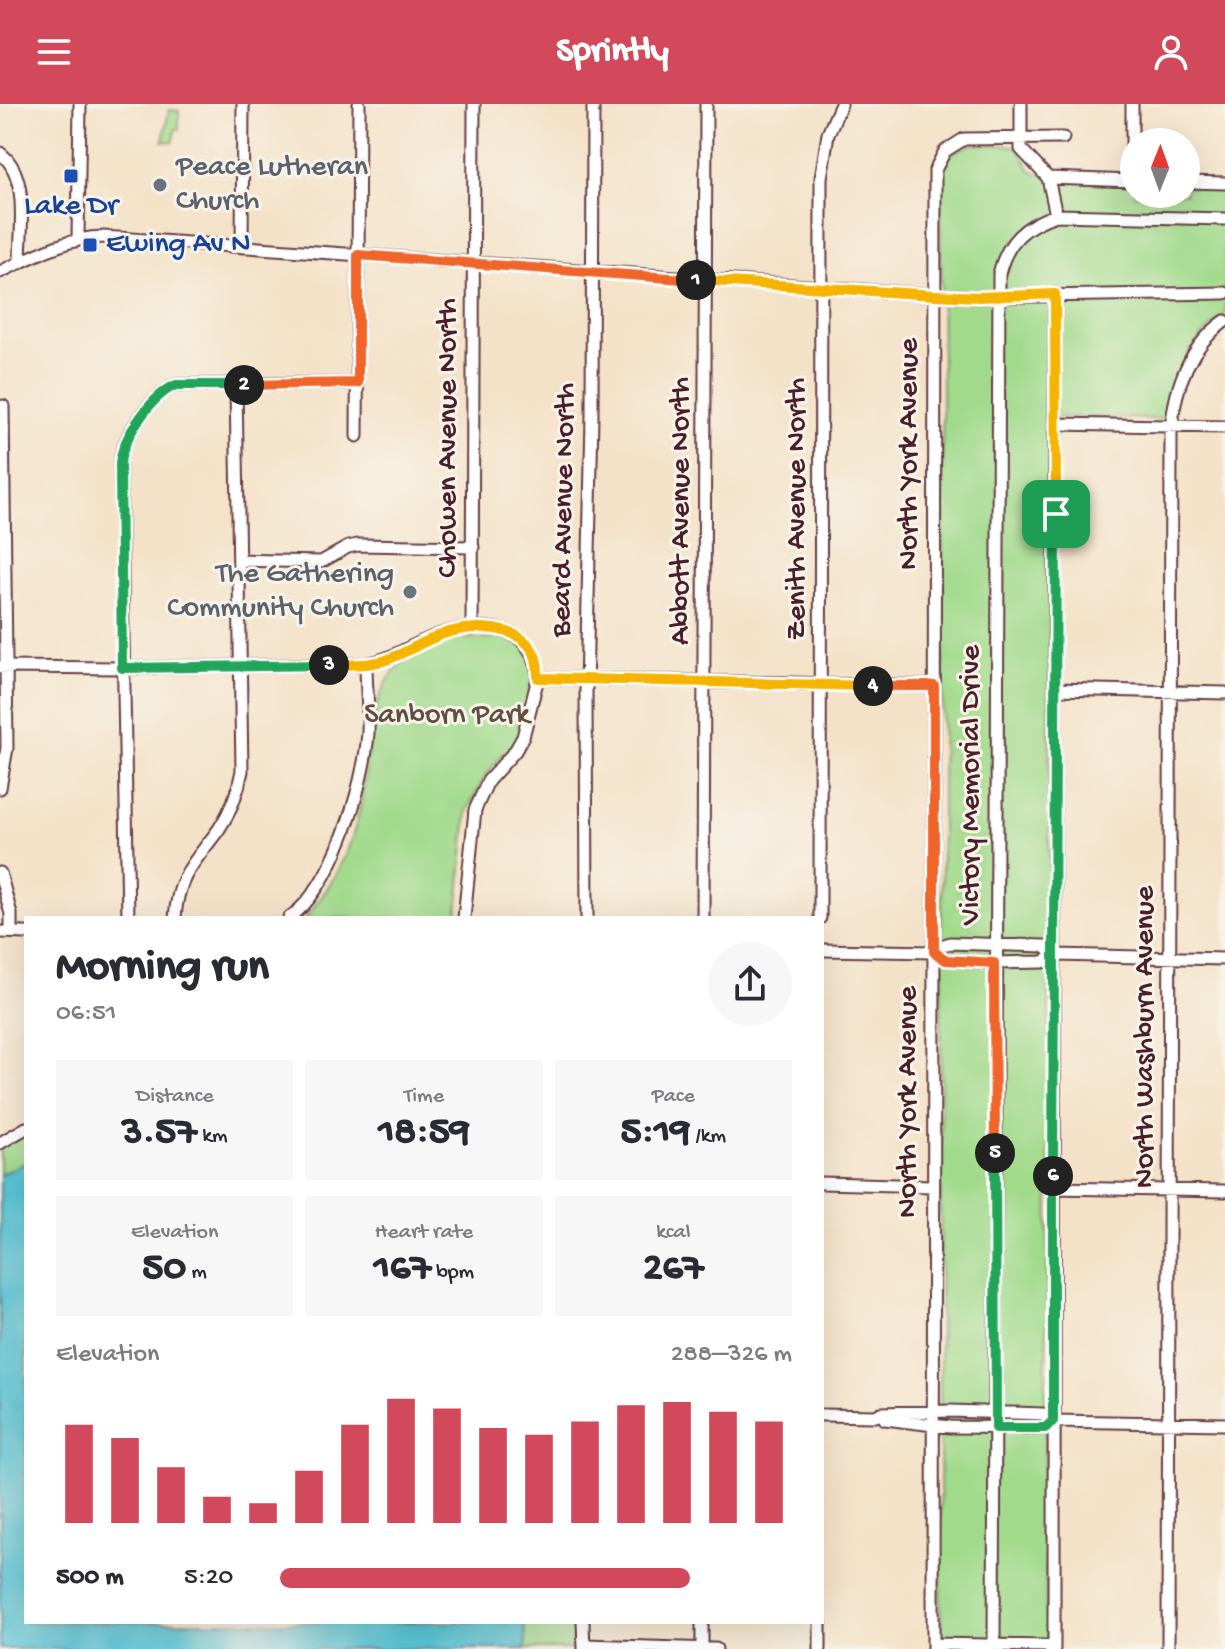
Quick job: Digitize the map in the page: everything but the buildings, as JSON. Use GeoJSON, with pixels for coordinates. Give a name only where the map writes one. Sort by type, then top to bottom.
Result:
{"type":"FeatureCollection","features":[{"type":"Feature","properties":{"kind":"street"},"geometry":{"type":"LineString","coordinates":[[78,238],[80,104]]}},
{"type":"Feature","properties":{"kind":"street"},"geometry":{"type":"LineString","coordinates":[[242,247],[243,104]]}},
{"type":"Feature","properties":{"kind":"street"},"geometry":{"type":"LineString","coordinates":[[357,436],[359,104]]}},
{"type":"Feature","properties":{"kind":"street","name":"Chowen Avenue North"},"geometry":{"type":"LineString","coordinates":[[472,629],[474,104]]}},
{"type":"Feature","properties":{"kind":"street","name":"Beard Avenue North"},"geometry":{"type":"LineString","coordinates":[[587,916],[586,679],[593,104]]}},
{"type":"Feature","properties":{"kind":"street","name":"Abbott Avenue North"},"geometry":{"type":"LineString","coordinates":[[703,916],[706,104]]}},
{"type":"Feature","properties":{"kind":"street","name":"Zenith Avenue North"},"geometry":{"type":"LineString","coordinates":[[820,916],[823,156],[828,134],[841,104]]}},
{"type":"Feature","properties":{"kind":"street"},"geometry":{"type":"LineString","coordinates":[[1021,104],[1021,149],[1048,178],[1056,215]]}},
{"type":"Feature","properties":{"kind":"street"},"geometry":{"type":"LineString","coordinates":[[1132,104],[1132,128]]}},
{"type":"Feature","properties":{"kind":"street","name":"North York Avenue"},"geometry":{"type":"LineString","coordinates":[[934,1647],[934,181],[939,159],[947,149],[964,139],[1063,138]]}},
{"type":"Feature","properties":{"kind":"street"},"geometry":{"type":"LineString","coordinates":[[0,153],[14,167],[20,186],[20,263]]}},
{"type":"Feature","properties":{"kind":"street"},"geometry":{"type":"LineString","coordinates":[[1048,178],[1120,181]]}},
{"type":"Feature","properties":{"kind":"street"},"geometry":{"type":"LineString","coordinates":[[1200,182],[1225,183]]}},
{"type":"Feature","properties":{"kind":"street","name":"Victory Memorial Drive"},"geometry":{"type":"LineString","coordinates":[[994,1646],[997,296],[1002,261],[1014,239],[1032,224],[1056,215],[1225,219]]}},
{"type":"Feature","properties":{"kind":"street"},"geometry":{"type":"LineString","coordinates":[[0,272],[78,238],[103,237],[935,295],[1225,293]]}},
{"type":"Feature","properties":{"kind":"street"},"geometry":{"type":"LineString","coordinates":[[934,1647],[1047,1646],[1052,1649],[1056,955],[1055,294]]}},
{"type":"Feature","properties":{"kind":"street","name":"North Washburn Avenue"},"geometry":{"type":"LineString","coordinates":[[1168,1649],[1172,426],[1174,398],[1189,363],[1200,346],[1225,321]]}},
{"type":"Feature","properties":{"kind":"street"},"geometry":{"type":"LineString","coordinates":[[128,916],[121,451],[132,429],[166,389],[176,385],[358,383]]}},
{"type":"Feature","properties":{"kind":"street"},"geometry":{"type":"LineString","coordinates":[[175,916],[184,877],[193,860],[219,829],[238,792],[243,750],[236,385]]}},
{"type":"Feature","properties":{"kind":"street"},"geometry":{"type":"LineString","coordinates":[[0,788],[7,748],[3,406]]}},
{"type":"Feature","properties":{"kind":"street"},"geometry":{"type":"LineString","coordinates":[[1055,424],[1225,427]]}},
{"type":"Feature","properties":{"kind":"street"},"geometry":{"type":"LineString","coordinates":[[239,560],[321,562],[358,545],[473,547]]}},
{"type":"Feature","properties":{"kind":"street"},"geometry":{"type":"LineString","coordinates":[[4,667],[366,664],[384,661],[447,633],[472,629],[501,630],[517,636],[535,654],[538,678],[523,737],[515,751],[488,781],[475,810],[464,916]]}},
{"type":"Feature","properties":{"kind":"street"},"geometry":{"type":"LineString","coordinates":[[291,916],[308,898],[333,857],[356,798],[368,730],[366,664]]}},
{"type":"Feature","properties":{"kind":"street"},"geometry":{"type":"LineString","coordinates":[[538,678],[934,686]]}},
{"type":"Feature","properties":{"kind":"street"},"geometry":{"type":"LineString","coordinates":[[1055,689],[1225,693]]}},
{"type":"Feature","properties":{"kind":"street"},"geometry":{"type":"LineString","coordinates":[[0,873],[11,914],[5,932]]}},
{"type":"Feature","properties":{"kind":"street"},"geometry":{"type":"LineString","coordinates":[[934,952],[950,943],[1044,946],[1056,955]]}},
{"type":"Feature","properties":{"kind":"street"},"geometry":{"type":"LineString","coordinates":[[824,950],[934,952],[946,960],[994,963],[1043,962],[1056,955],[1225,959]]}},
{"type":"Feature","properties":{"kind":"street"},"geometry":{"type":"LineString","coordinates":[[0,1143],[24,1129]]}},
{"type":"Feature","properties":{"kind":"street"},"geometry":{"type":"LineString","coordinates":[[824,1183],[933,1186]]}},
{"type":"Feature","properties":{"kind":"street"},"geometry":{"type":"LineString","coordinates":[[1053,1188],[1225,1191]]}},
{"type":"Feature","properties":{"kind":"street"},"geometry":{"type":"LineString","coordinates":[[824,1415],[876,1416],[881,1419],[996,1413],[1043,1414],[1053,1421],[1225,1424]]}},
{"type":"Feature","properties":{"kind":"street"},"geometry":{"type":"LineString","coordinates":[[933,1418],[996,1428],[1045,1428],[1053,1421]]}},
{"type":"Feature","properties":{"kind":"street"},"geometry":{"type":"LineString","coordinates":[[583,1624],[584,1647],[716,1649]]}},
{"type":"Feature","properties":{"kind":"street"},"geometry":{"type":"LineString","coordinates":[[702,1624],[702,1649]]}},
{"type":"Feature","properties":{"kind":"street"},"geometry":{"type":"LineString","coordinates":[[820,1624],[820,1649]]}},
{"type":"Feature","properties":{"kind":"green space"},"geometry":{"type":"Polygon","coordinates":[[[169,110],[179,111],[179,129],[175,129],[174,142],[163,141],[169,110]]]}},
{"type":"Feature","properties":{"kind":"green space"},"geometry":{"type":"Polygon","coordinates":[[[975,144],[1016,146],[1031,170],[1048,178],[1120,184],[1120,208],[1200,208],[1200,187],[1225,188],[1225,316],[1192,348],[1174,388],[1167,419],[1050,417],[1049,1188],[1045,1428],[1047,1649],[941,1649],[943,547],[940,180],[946,160],[961,148],[975,144]]]}},
{"type":"Feature","properties":{"kind":"green space","name":"Sanborn Park"},"geometry":{"type":"Polygon","coordinates":[[[461,637],[520,639],[535,670],[523,725],[514,748],[503,754],[486,775],[467,811],[457,916],[307,916],[337,872],[353,834],[377,706],[387,682],[403,662],[427,647],[461,637]]]}},
{"type":"Feature","properties":{"kind":"green space"},"geometry":{"type":"Polygon","coordinates":[[[24,1129],[24,1164],[0,1174],[0,1143],[24,1129]]]}},
{"type":"Feature","properties":{"kind":"green space"},"geometry":{"type":"Polygon","coordinates":[[[524,1624],[582,1624],[583,1649],[526,1649],[524,1624]]]}},
{"type":"Feature","properties":{"kind":"water"},"geometry":{"type":"Polygon","coordinates":[[[24,1164],[24,1624],[524,1624],[526,1649],[0,1649],[0,1174],[24,1164]]]}},
{"type":"Feature","properties":{"kind":"place","name":"Lake Dr"},"geometry":{"type":"Point","coordinates":[71,176]}},
{"type":"Feature","properties":{"kind":"place","name":"Peace Lutheran Church"},"geometry":{"type":"Point","coordinates":[160,185]}},
{"type":"Feature","properties":{"kind":"place","name":"Ewing Av N"},"geometry":{"type":"Point","coordinates":[90,245]}},
{"type":"Feature","properties":{"kind":"place","name":"The Gathering Community Church"},"geometry":{"type":"Point","coordinates":[410,592]}},
{"type":"Feature","properties":{"kind":"route"},"geometry":{"type":"LineString","coordinates":[[358,255],[878,292],[979,297],[1055,294],[1056,514],[1053,1421],[1045,1428],[996,1428],[994,963],[946,960],[934,952],[934,686],[538,678],[535,654],[517,636],[501,630],[472,629],[447,633],[384,661],[366,664],[122,668],[120,463],[126,439],[166,389],[176,385],[358,383],[358,255]]}}]}
